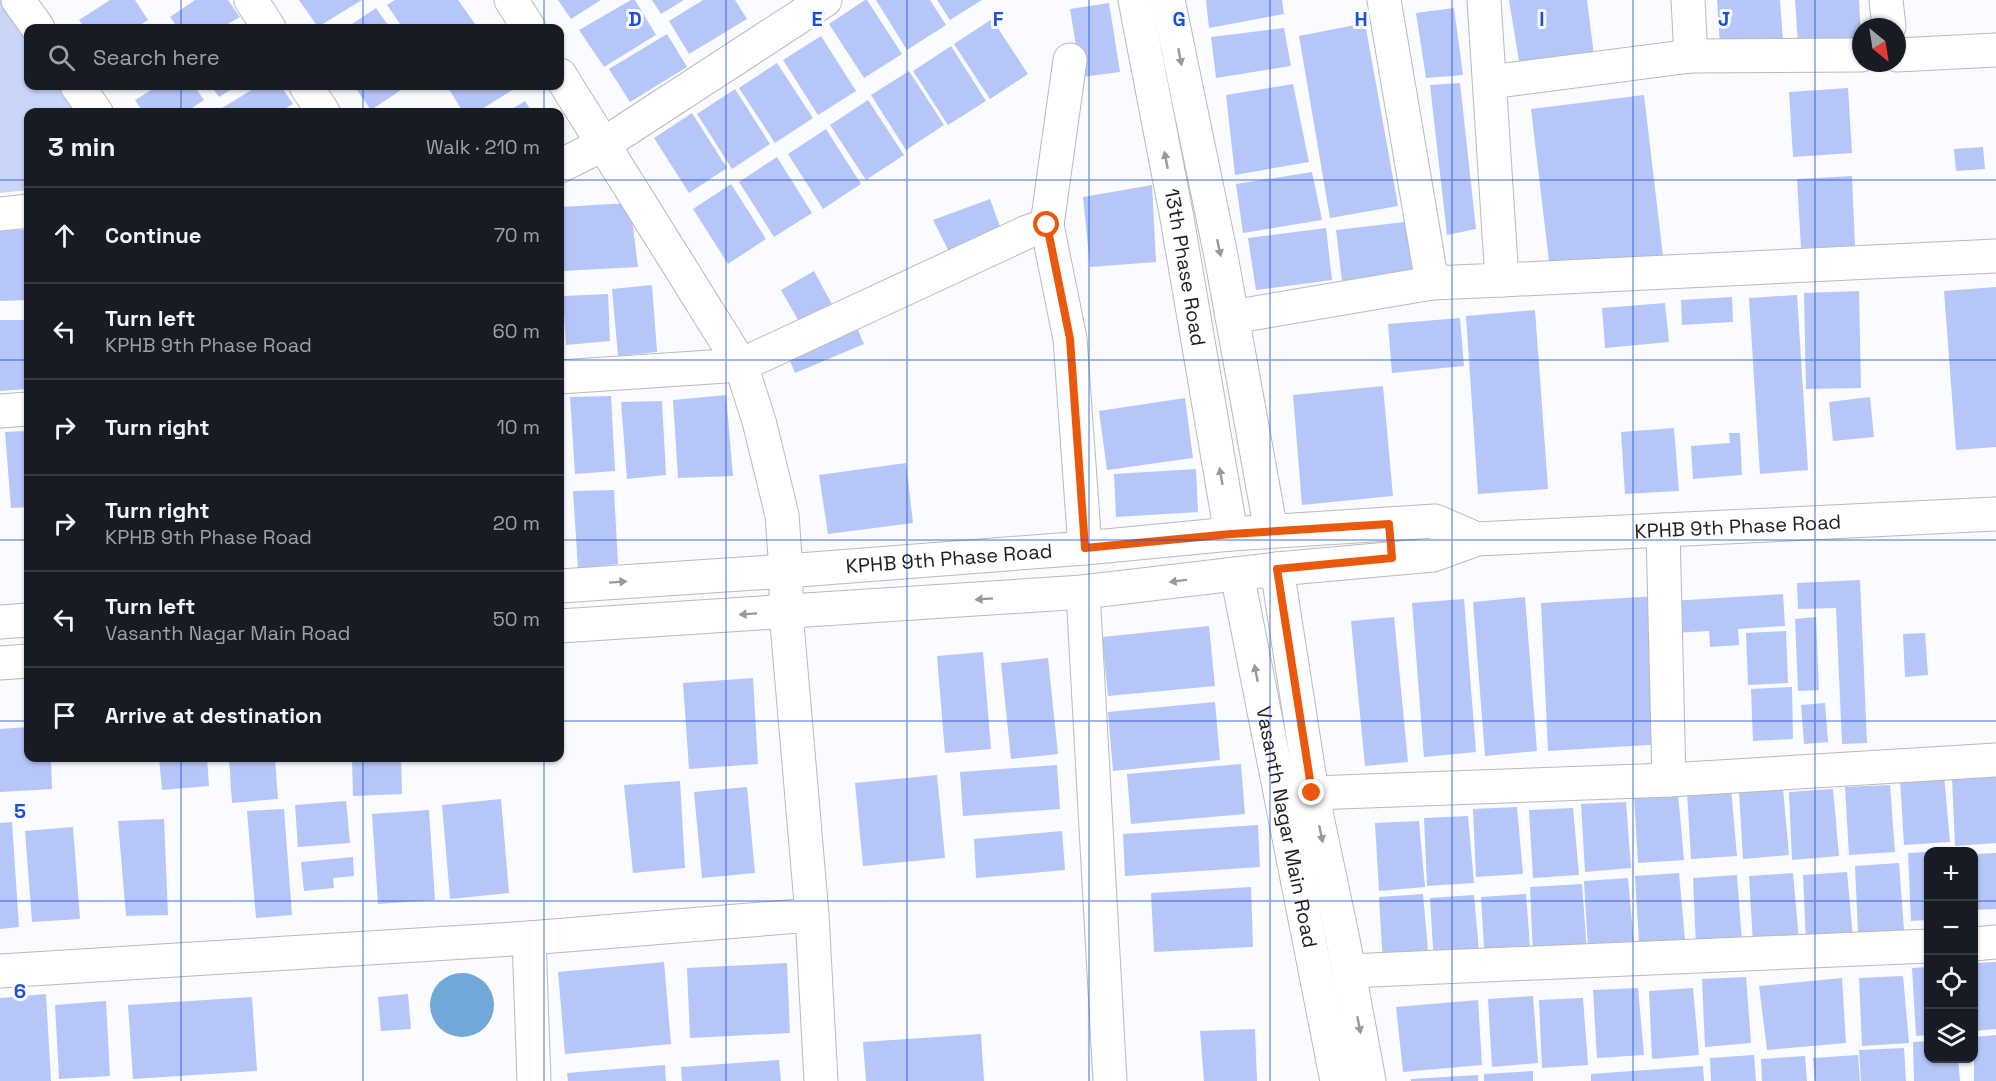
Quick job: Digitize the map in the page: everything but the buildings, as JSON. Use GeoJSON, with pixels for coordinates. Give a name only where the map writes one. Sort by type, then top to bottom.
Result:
{"type":"FeatureCollection","features":[{"type":"Feature","properties":{"kind":"street"},"geometry":{"type":"LineString","coordinates":[[18,0],[35,24]]}},
{"type":"Feature","properties":{"kind":"street"},"geometry":{"type":"LineString","coordinates":[[251,0],[266,24]]}},
{"type":"Feature","properties":{"kind":"street"},"geometry":{"type":"LineString","coordinates":[[511,0],[526,24]]}},
{"type":"Feature","properties":{"kind":"street","name":"13th Phase Road"},"geometry":{"type":"LineString","coordinates":[[1135,0],[1177,218],[1231,534]]}},
{"type":"Feature","properties":{"kind":"street","name":"13th Phase Road"},"geometry":{"type":"LineString","coordinates":[[1168,0],[1221,256],[1271,531]]}},
{"type":"Feature","properties":{"kind":"street"},"geometry":{"type":"LineString","coordinates":[[1384,0],[1432,283]]}},
{"type":"Feature","properties":{"kind":"street"},"geometry":{"type":"LineString","coordinates":[[1484,0],[1502,280]]}},
{"type":"Feature","properties":{"kind":"street"},"geometry":{"type":"LineString","coordinates":[[1688,0],[1691,56]]}},
{"type":"Feature","properties":{"kind":"street"},"geometry":{"type":"LineString","coordinates":[[1886,0],[1888,18]]}},
{"type":"Feature","properties":{"kind":"street"},"geometry":{"type":"LineString","coordinates":[[564,164],[604,144],[809,4]]}},
{"type":"Feature","properties":{"kind":"street"},"geometry":{"type":"LineString","coordinates":[[1906,55],[1996,50]]}},
{"type":"Feature","properties":{"kind":"street"},"geometry":{"type":"LineString","coordinates":[[1490,82],[1691,56],[1852,55]]}},
{"type":"Feature","properties":{"kind":"street"},"geometry":{"type":"LineString","coordinates":[[1070,60],[1047,225],[1070,339],[1085,548]]}},
{"type":"Feature","properties":{"kind":"street"},"geometry":{"type":"LineString","coordinates":[[564,81],[741,365],[759,421],[782,515],[786,612],[812,915],[821,1081]]}},
{"type":"Feature","properties":{"kind":"street"},"geometry":{"type":"LineString","coordinates":[[80,90],[93,108]]}},
{"type":"Feature","properties":{"kind":"street"},"geometry":{"type":"LineString","coordinates":[[309,90],[320,108]]}},
{"type":"Feature","properties":{"kind":"street"},"geometry":{"type":"LineString","coordinates":[[0,214],[24,212]]}},
{"type":"Feature","properties":{"kind":"street"},"geometry":{"type":"LineString","coordinates":[[564,376],[741,365],[1027,232],[1047,225]]}},
{"type":"Feature","properties":{"kind":"street"},"geometry":{"type":"LineString","coordinates":[[1232,317],[1432,283],[1996,256]]}},
{"type":"Feature","properties":{"kind":"street"},"geometry":{"type":"LineString","coordinates":[[0,411],[24,409]]}},
{"type":"Feature","properties":{"kind":"street","name":"KPHB 9th Phase Road"},"geometry":{"type":"LineString","coordinates":[[564,626],[1083,592],[1277,569],[1433,555],[1477,539],[1996,514]]}},
{"type":"Feature","properties":{"kind":"street","name":"KPHB 9th Phase Road"},"geometry":{"type":"LineString","coordinates":[[564,586],[1085,548],[1271,531],[1435,521],[1477,539]]}},
{"type":"Feature","properties":{"kind":"street"},"geometry":{"type":"LineString","coordinates":[[1389,524],[1392,558]]}},
{"type":"Feature","properties":{"kind":"street"},"geometry":{"type":"LineString","coordinates":[[1663,530],[1669,780]]}},
{"type":"Feature","properties":{"kind":"street","name":"Vasanth Nagar Main Road"},"geometry":{"type":"LineString","coordinates":[[1277,569],[1312,793],[1369,1081]]}},
{"type":"Feature","properties":{"kind":"street","name":"Vasanth Nagar Main Road"},"geometry":{"type":"LineString","coordinates":[[1236,574],[1336,1081]]}},
{"type":"Feature","properties":{"kind":"street"},"geometry":{"type":"LineString","coordinates":[[1083,592],[1110,1081]]}},
{"type":"Feature","properties":{"kind":"street"},"geometry":{"type":"LineString","coordinates":[[0,622],[24,620]]}},
{"type":"Feature","properties":{"kind":"street"},"geometry":{"type":"LineString","coordinates":[[0,663],[24,661]]}},
{"type":"Feature","properties":{"kind":"street"},"geometry":{"type":"LineString","coordinates":[[1312,793],[1669,780],[1996,760]]}},
{"type":"Feature","properties":{"kind":"street"},"geometry":{"type":"LineString","coordinates":[[0,971],[529,938],[812,915]]}},
{"type":"Feature","properties":{"kind":"street"},"geometry":{"type":"LineString","coordinates":[[529,938],[534,1081]]}},
{"type":"Feature","properties":{"kind":"street"},"geometry":{"type":"LineString","coordinates":[[1978,944],[1996,942]]}},
{"type":"Feature","properties":{"kind":"street"},"geometry":{"type":"LineString","coordinates":[[1349,971],[1924,946]]}},
{"type":"Feature","properties":{"kind":"shaded area"},"geometry":{"type":"Polygon","coordinates":[[[0,0],[3,0],[24,34],[24,90],[61,90],[72,108],[24,108],[24,190],[0,193],[0,0]]]}},
{"type":"Feature","properties":{"kind":"shaded area"},"geometry":{"type":"Polygon","coordinates":[[[462,973],[480,979],[488,987],[494,1005],[488,1023],[480,1031],[462,1037],[444,1031],[436,1023],[430,1005],[436,987],[444,979],[462,973]]]}},
{"type":"Feature","properties":{"kind":"route"},"geometry":{"type":"LineString","coordinates":[[1047,225],[1070,339],[1085,548],[1231,534],[1389,524],[1392,558],[1277,569],[1312,793]]}}]}
